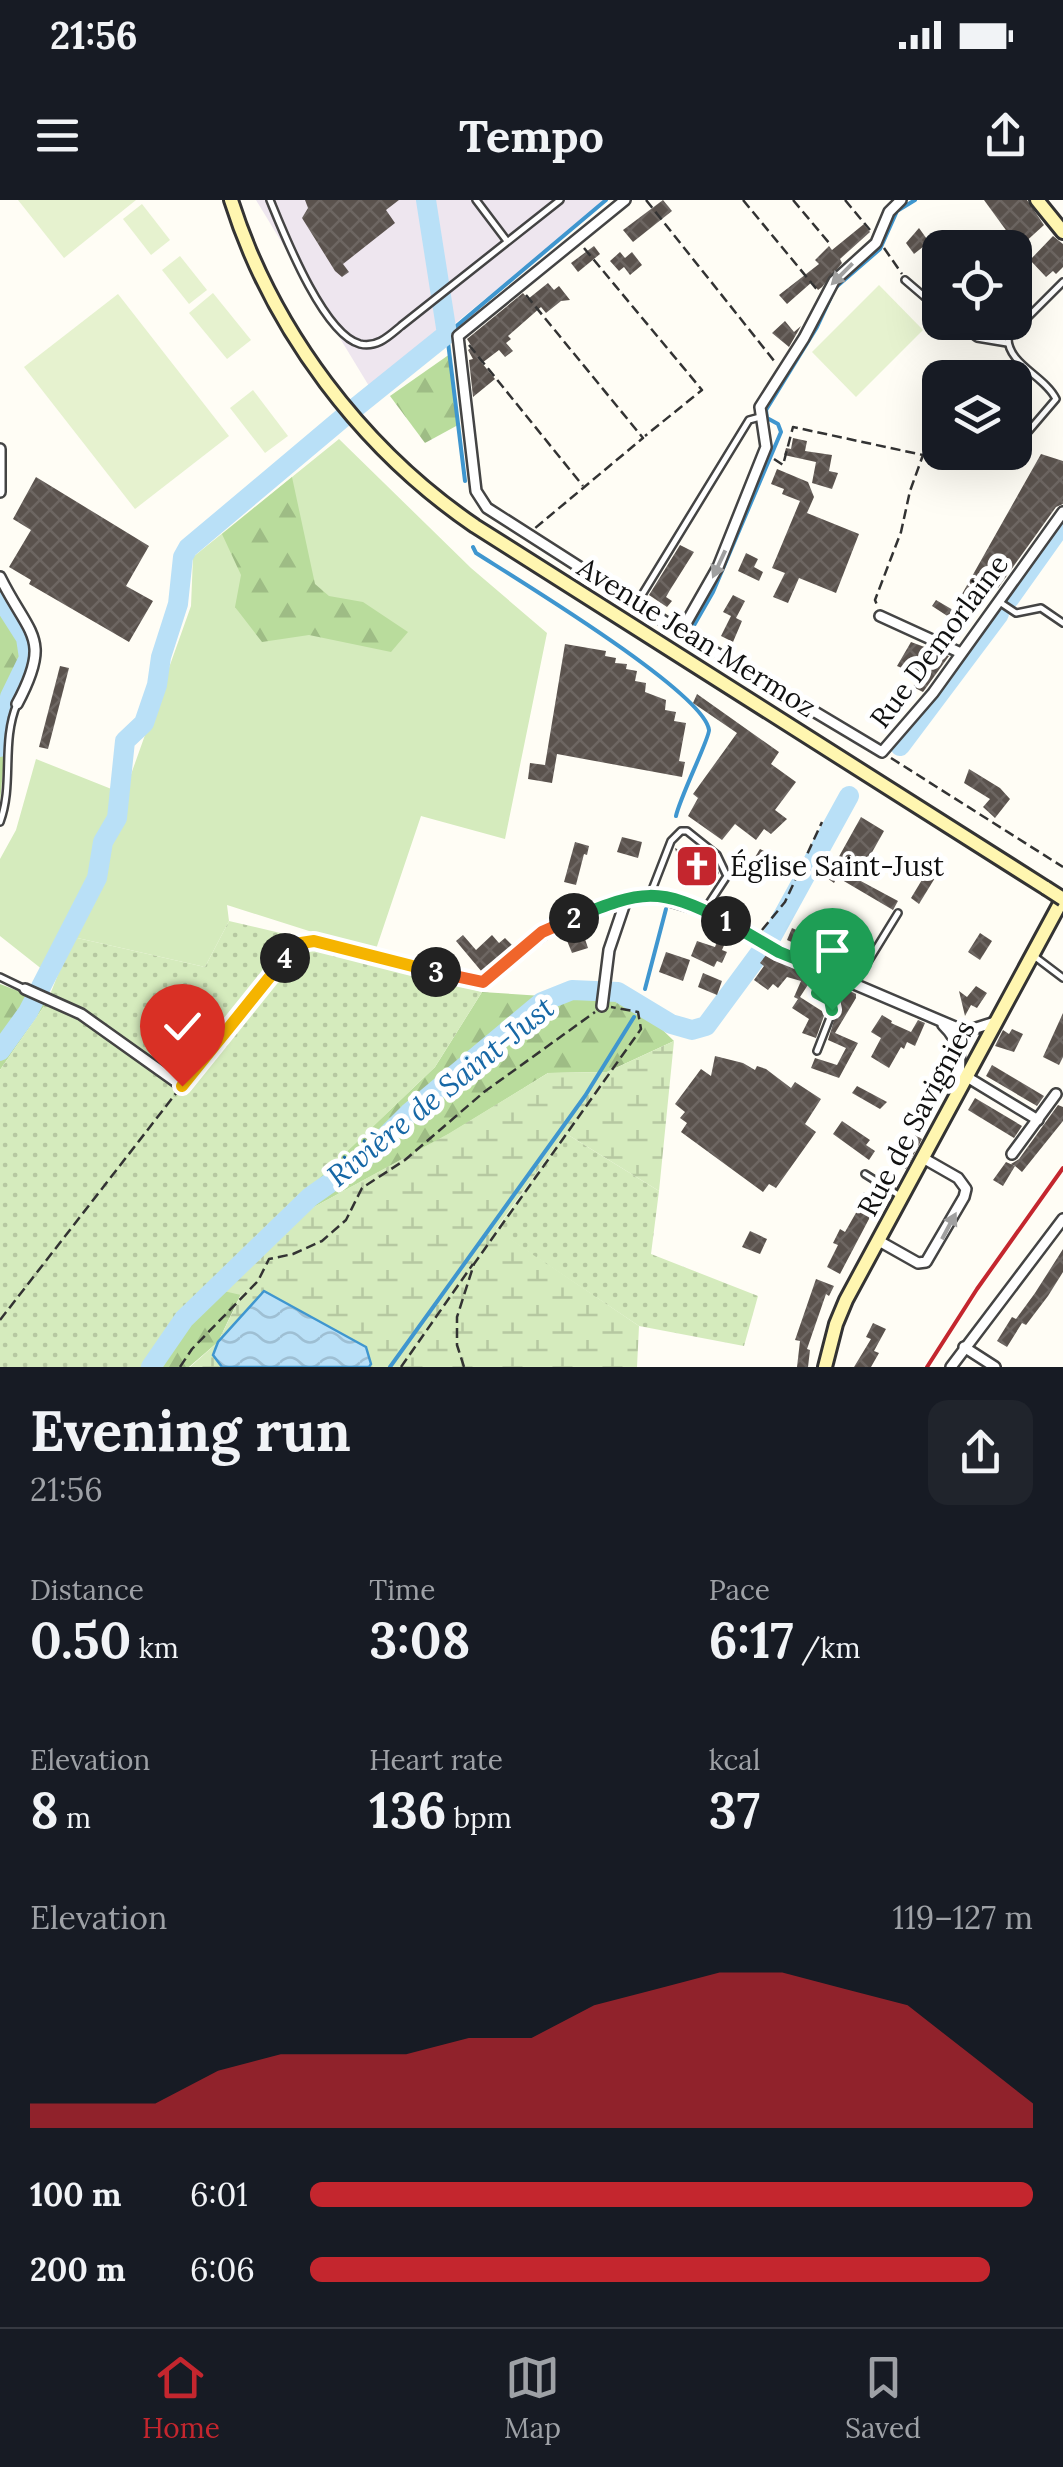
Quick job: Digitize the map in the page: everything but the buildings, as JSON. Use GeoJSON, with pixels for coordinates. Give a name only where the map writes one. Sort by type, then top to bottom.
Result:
{"type":"FeatureCollection","features":[{"type":"Feature","properties":{"kind":"main road","name":"Avenue Jean Mermoz"},"geometry":{"type":"LineString","coordinates":[[231,200],[251,256],[297,342],[378,442],[452,510],[1063,898]]}},
{"type":"Feature","properties":{"kind":"main road","name":"Avenue Jean Mermoz"},"geometry":{"type":"LineString","coordinates":[[240,200],[274,292],[330,384]]}},
{"type":"Feature","properties":{"kind":"main road"},"geometry":{"type":"LineString","coordinates":[[1038,200],[1063,232]]}},
{"type":"Feature","properties":{"kind":"main road","name":"Rue de Savignies"},"geometry":{"type":"LineString","coordinates":[[826,1367],[838,1317],[1063,898]]}},
{"type":"Feature","properties":{"kind":"street"},"geometry":{"type":"LineString","coordinates":[[458,336],[625,200]]}},
{"type":"Feature","properties":{"kind":"street"},"geometry":{"type":"LineString","coordinates":[[682,632],[718,566],[764,453],[768,440],[760,407],[838,276],[878,240],[888,212],[902,200]]}},
{"type":"Feature","properties":{"kind":"street","name":"Rue Demorlaine"},"geometry":{"type":"LineString","coordinates":[[458,336],[478,496],[487,508],[682,632],[882,752],[926,702],[1063,512]]}},
{"type":"Feature","properties":{"kind":"street"},"geometry":{"type":"LineString","coordinates":[[0,449],[0,492]]}},
{"type":"Feature","properties":{"kind":"street"},"geometry":{"type":"LineString","coordinates":[[0,577],[36,643],[34,670],[17,704]]}},
{"type":"Feature","properties":{"kind":"street"},"geometry":{"type":"LineString","coordinates":[[880,616],[961,653]]}},
{"type":"Feature","properties":{"kind":"street"},"geometry":{"type":"LineString","coordinates":[[25,989],[94,1023],[182,1086],[292,949],[301,943],[314,941],[483,982],[542,932],[627,897],[650,894],[704,910],[773,949],[962,1029],[995,1022]]}},
{"type":"Feature","properties":{"kind":"street"},"geometry":{"type":"LineString","coordinates":[[603,997],[609,950],[627,897]]}},
{"type":"Feature","properties":{"kind":"street"},"geometry":{"type":"LineString","coordinates":[[928,1014],[958,1044],[958,1095]]}},
{"type":"Feature","properties":{"kind":"street"},"geometry":{"type":"LineString","coordinates":[[967,1077],[1038,1120]]}},
{"type":"Feature","properties":{"kind":"street"},"geometry":{"type":"LineString","coordinates":[[1012,1154],[1056,1094]]}},
{"type":"Feature","properties":{"kind":"street"},"geometry":{"type":"LineString","coordinates":[[879,1242],[918,1262],[926,1262],[964,1197],[966,1188],[962,1182],[923,1158]]}},
{"type":"Feature","properties":{"kind":"street"},"geometry":{"type":"LineString","coordinates":[[951,1367],[1063,1220]]}},
{"type":"Feature","properties":{"kind":"street"},"geometry":{"type":"LineString","coordinates":[[964,1347],[995,1367]]}},
{"type":"Feature","properties":{"kind":"lane"},"geometry":{"type":"LineString","coordinates":[[270,200],[301,268],[334,324],[362,344],[380,342],[560,200]]}},
{"type":"Feature","properties":{"kind":"lane"},"geometry":{"type":"LineString","coordinates":[[476,200],[508,242]]}},
{"type":"Feature","properties":{"kind":"lane"},"geometry":{"type":"LineString","coordinates":[[906,280],[922,294]]}},
{"type":"Feature","properties":{"kind":"lane"},"geometry":{"type":"LineString","coordinates":[[1019,360],[1007,344],[1010,333],[1063,282]]}},
{"type":"Feature","properties":{"kind":"lane"},"geometry":{"type":"LineString","coordinates":[[987,340],[1007,344]]}},
{"type":"Feature","properties":{"kind":"lane"},"geometry":{"type":"LineString","coordinates":[[1032,372],[1056,399],[1032,427]]}},
{"type":"Feature","properties":{"kind":"lane"},"geometry":{"type":"LineString","coordinates":[[637,603],[748,420],[760,417]]}},
{"type":"Feature","properties":{"kind":"lane"},"geometry":{"type":"LineString","coordinates":[[998,602],[1016,613],[1041,608],[1063,624]]}},
{"type":"Feature","properties":{"kind":"lane"},"geometry":{"type":"LineString","coordinates":[[0,822],[5,804],[10,728],[17,704]]}},
{"type":"Feature","properties":{"kind":"lane"},"geometry":{"type":"LineString","coordinates":[[650,894],[671,841],[681,831],[687,831],[717,856],[727,876],[704,910]]}},
{"type":"Feature","properties":{"kind":"lane"},"geometry":{"type":"LineString","coordinates":[[856,982],[898,913]]}},
{"type":"Feature","properties":{"kind":"lane"},"geometry":{"type":"LineString","coordinates":[[1032,955],[1063,978]]}},
{"type":"Feature","properties":{"kind":"lane"},"geometry":{"type":"LineString","coordinates":[[817,1052],[832,1010],[830,1000],[817,993],[826,971]]}},
{"type":"Feature","properties":{"kind":"lane"},"geometry":{"type":"LineString","coordinates":[[0,977],[25,989]]}},
{"type":"Feature","properties":{"kind":"lane"},"geometry":{"type":"LineString","coordinates":[[865,1174],[902,1198]]}},
{"type":"Feature","properties":{"kind":"path"},"geometry":{"type":"LineString","coordinates":[[646,200],[784,370]]}},
{"type":"Feature","properties":{"kind":"path"},"geometry":{"type":"LineString","coordinates":[[743,200],[825,295]]}},
{"type":"Feature","properties":{"kind":"path"},"geometry":{"type":"LineString","coordinates":[[794,200],[830,244]]}},
{"type":"Feature","properties":{"kind":"path"},"geometry":{"type":"LineString","coordinates":[[845,200],[878,240]]}},
{"type":"Feature","properties":{"kind":"path"},"geometry":{"type":"LineString","coordinates":[[528,534],[702,390],[577,239]]}},
{"type":"Feature","properties":{"kind":"path"},"geometry":{"type":"LineString","coordinates":[[886,250],[906,280]]}},
{"type":"Feature","properties":{"kind":"path"},"geometry":{"type":"LineString","coordinates":[[518,286],[643,438]]}},
{"type":"Feature","properties":{"kind":"path"},"geometry":{"type":"LineString","coordinates":[[458,336],[584,488]]}},
{"type":"Feature","properties":{"kind":"path"},"geometry":{"type":"LineString","coordinates":[[764,453],[783,465],[793,427],[923,455],[901,532],[875,600],[880,616]]}},
{"type":"Feature","properties":{"kind":"path"},"geometry":{"type":"LineString","coordinates":[[882,752],[1063,867]]}},
{"type":"Feature","properties":{"kind":"path"},"geometry":{"type":"LineString","coordinates":[[757,940],[784,902],[822,822]]}},
{"type":"Feature","properties":{"kind":"path"},"geometry":{"type":"LineString","coordinates":[[180,1367],[258,1281],[268,1259],[293,1254],[322,1241],[346,1220],[362,1188],[405,1160],[603,997],[640,1015],[642,1025],[626,1053],[401,1367]]}},
{"type":"Feature","properties":{"kind":"path"},"geometry":{"type":"LineString","coordinates":[[0,1320],[182,1086]]}},
{"type":"Feature","properties":{"kind":"path"},"geometry":{"type":"LineString","coordinates":[[464,1367],[457,1317],[479,1254]]}},
{"type":"Feature","properties":{"kind":"shaded area"},"geometry":{"type":"Polygon","coordinates":[[[256,200],[607,200],[372,391],[256,200]]]}},
{"type":"Feature","properties":{"kind":"green space"},"geometry":{"type":"Polygon","coordinates":[[[18,200],[136,200],[64,258],[18,200]]]}},
{"type":"Feature","properties":{"kind":"green space"},"geometry":{"type":"Polygon","coordinates":[[[142,204],[170,240],[151,255],[123,219],[142,204]]]}},
{"type":"Feature","properties":{"kind":"green space"},"geometry":{"type":"Polygon","coordinates":[[[180,256],[207,290],[189,304],[162,270],[180,256]]]}},
{"type":"Feature","properties":{"kind":"green space"},"geometry":{"type":"Polygon","coordinates":[[[879,285],[922,329],[856,397],[812,352],[879,285]]]}},
{"type":"Feature","properties":{"kind":"green space"},"geometry":{"type":"Polygon","coordinates":[[[213,293],[251,340],[227,359],[189,313],[213,293]]]}},
{"type":"Feature","properties":{"kind":"green space"},"geometry":{"type":"Polygon","coordinates":[[[118,294],[229,436],[135,509],[24,367],[118,294]]]}},
{"type":"Feature","properties":{"kind":"green space"},"geometry":{"type":"Polygon","coordinates":[[[450,354],[458,425],[425,443],[390,396],[450,354]]]}},
{"type":"Feature","properties":{"kind":"green space"},"geometry":{"type":"Polygon","coordinates":[[[253,390],[288,436],[265,453],[230,408],[253,390]]]}},
{"type":"Feature","properties":{"kind":"green space"},"geometry":{"type":"Polygon","coordinates":[[[339,439],[471,568],[547,633],[505,839],[421,816],[375,952],[227,905],[229,921],[205,967],[73,937],[99,879],[43,970],[0,936],[0,859],[16,830],[36,759],[124,794],[191,606],[193,557],[339,439]]]}},
{"type":"Feature","properties":{"kind":"green space"},"geometry":{"type":"Polygon","coordinates":[[[292,477],[315,584],[329,596],[363,602],[408,632],[391,652],[309,635],[262,642],[235,607],[241,575],[222,534],[292,477]]]}},
{"type":"Feature","properties":{"kind":"green space"},"geometry":{"type":"Polygon","coordinates":[[[0,588],[30,638],[32,659],[7,729],[0,802],[0,588]]]}},
{"type":"Feature","properties":{"kind":"green space"},"geometry":{"type":"Polygon","coordinates":[[[229,921],[482,992],[435,1067],[206,1287],[144,1367],[0,1367],[0,1070],[47,1002],[73,937],[205,967],[229,921]]]}},
{"type":"Feature","properties":{"kind":"green space"},"geometry":{"type":"Polygon","coordinates":[[[0,984],[47,1002],[0,1070],[0,984]]]}},
{"type":"Feature","properties":{"kind":"green space"},"geometry":{"type":"Polygon","coordinates":[[[482,992],[619,1001],[642,1010],[674,1041],[607,1072],[548,1073],[449,1134],[255,1239],[435,1067],[482,992]]]}},
{"type":"Feature","properties":{"kind":"green space"},"geometry":{"type":"Polygon","coordinates":[[[674,1041],[659,1191],[565,1133],[496,1229],[639,1326],[637,1367],[190,1367],[218,1342],[241,1295],[206,1287],[255,1239],[448,1134],[548,1073],[607,1072],[674,1041]]]}},
{"type":"Feature","properties":{"kind":"green space"},"geometry":{"type":"Polygon","coordinates":[[[565,1133],[659,1191],[651,1254],[758,1296],[744,1346],[639,1326],[496,1230],[565,1133]]]}},
{"type":"Feature","properties":{"kind":"green space"},"geometry":{"type":"Polygon","coordinates":[[[208,1284],[241,1294],[218,1342],[189,1367],[144,1367],[208,1284]]]}},
{"type":"Feature","properties":{"kind":"water"},"geometry":{"type":"Polygon","coordinates":[[[264,1291],[366,1347],[369,1367],[222,1367],[213,1355],[218,1342],[264,1291]]]}},
{"type":"Feature","properties":{"kind":"waterway"},"geometry":{"type":"LineString","coordinates":[[355,408],[447,334],[426,200]]}},
{"type":"Feature","properties":{"kind":"waterway"},"geometry":{"type":"LineString","coordinates":[[465,481],[447,334],[606,200]]}},
{"type":"Feature","properties":{"kind":"waterway"},"geometry":{"type":"LineString","coordinates":[[835,288],[880,249],[897,211],[915,200]]}},
{"type":"Feature","properties":{"kind":"waterway"},"geometry":{"type":"LineString","coordinates":[[693,627],[713,592],[781,432],[778,424],[767,418],[766,410],[831,297]]}},
{"type":"Feature","properties":{"kind":"waterway"},"geometry":{"type":"LineString","coordinates":[[0,1051],[28,1012],[97,878],[103,842],[117,818],[125,741],[144,723],[157,685],[161,657],[178,604],[183,557],[188,548],[345,416]]}},
{"type":"Feature","properties":{"kind":"waterway","name":"Rivière de Saint-Just"},"geometry":{"type":"LineString","coordinates":[[1009,599],[1063,523]]}},
{"type":"Feature","properties":{"kind":"waterway"},"geometry":{"type":"LineString","coordinates":[[473,547],[476,553],[643,664],[699,713],[708,735],[676,816]]}},
{"type":"Feature","properties":{"kind":"waterway"},"geometry":{"type":"LineString","coordinates":[[0,597],[26,638],[29,658],[10,697],[0,747]]}},
{"type":"Feature","properties":{"kind":"waterway","name":"Rivière de Saint-Just"},"geometry":{"type":"LineString","coordinates":[[900,746],[999,614]]}},
{"type":"Feature","properties":{"kind":"waterway"},"geometry":{"type":"LineString","coordinates":[[0,717],[4,718]]}},
{"type":"Feature","properties":{"kind":"waterway","name":"Rivière de Saint-Just"},"geometry":{"type":"LineString","coordinates":[[151,1367],[184,1319],[310,1197],[361,1161],[409,1113],[542,1002],[572,990],[618,992],[671,1024],[692,1030],[706,1026],[771,938],[849,796]]}},
{"type":"Feature","properties":{"kind":"waterway"},"geometry":{"type":"LineString","coordinates":[[645,989],[666,909]]}},
{"type":"Feature","properties":{"kind":"waterway"},"geometry":{"type":"LineString","coordinates":[[390,1367],[585,1096],[634,1017]]}},
{"type":"Feature","properties":{"kind":"railway"},"geometry":{"type":"LineString","coordinates":[[927,1367],[1063,1168]]}},
{"type":"Feature","properties":{"kind":"place","name":"Église Saint-Just"},"geometry":{"type":"Point","coordinates":[697,866]}},
{"type":"Feature","properties":{"kind":"route"},"geometry":{"type":"LineString","coordinates":[[182,1086],[292,949],[305,941],[483,982],[550,928],[634,895],[650,894],[704,910],[779,952],[826,971],[817,993],[830,1000],[832,1010]]}}]}
